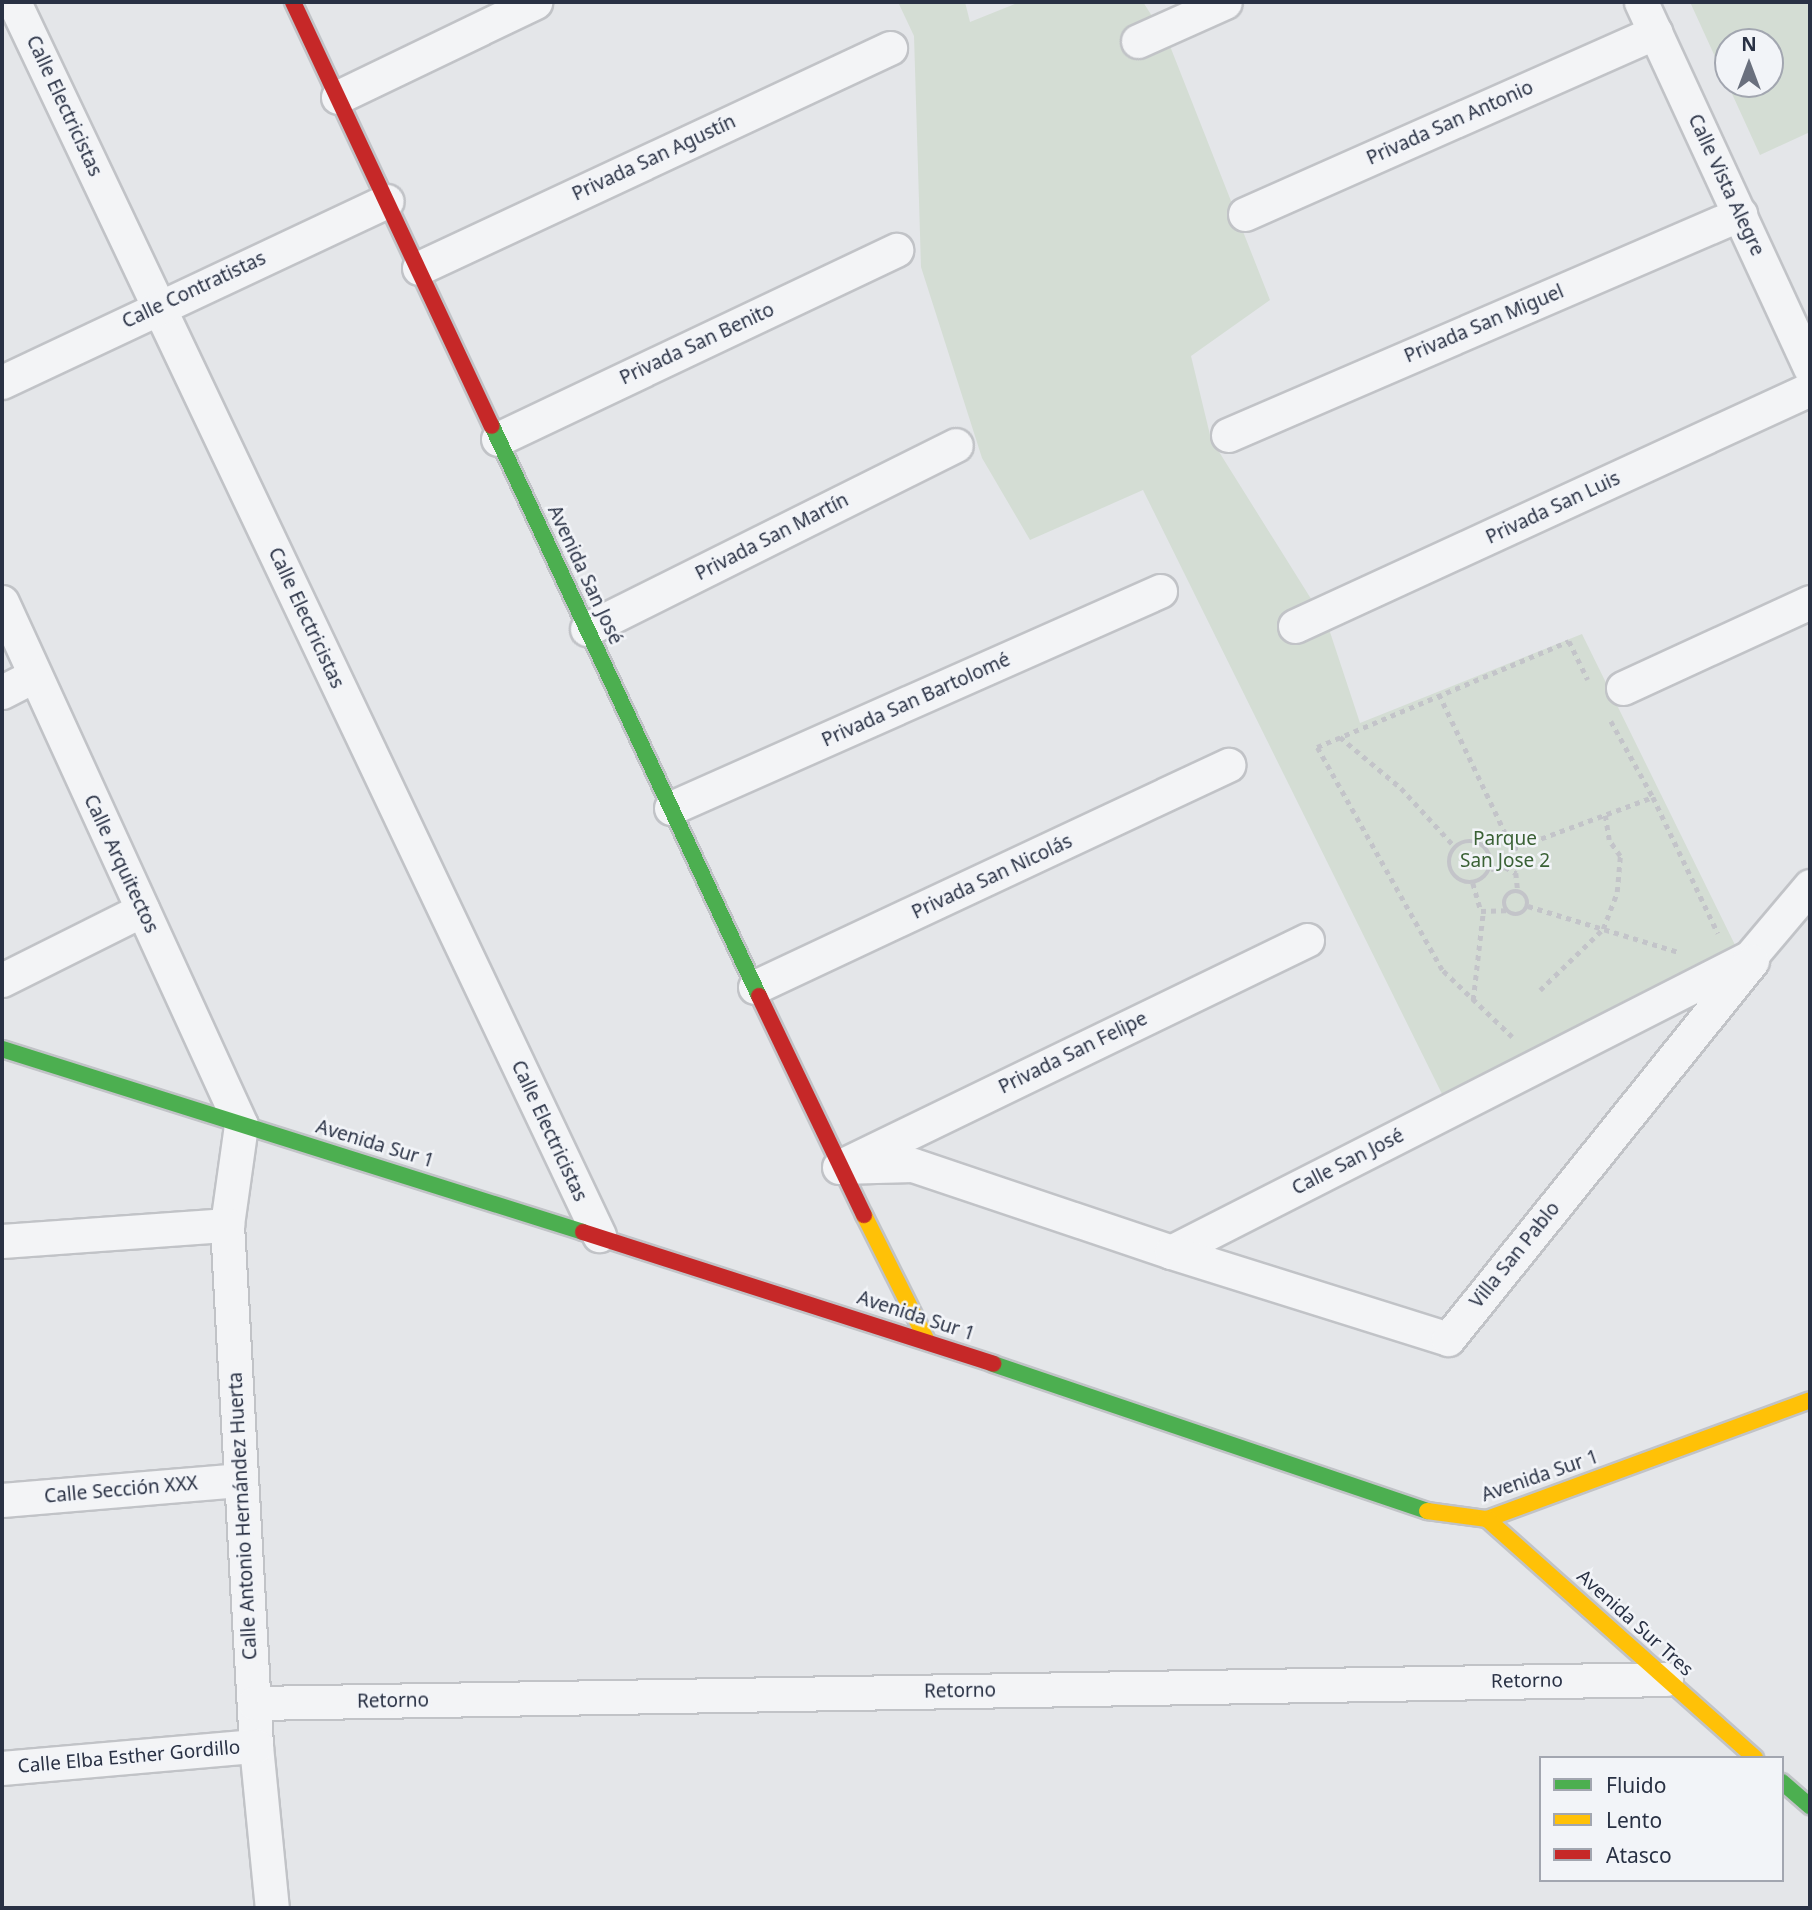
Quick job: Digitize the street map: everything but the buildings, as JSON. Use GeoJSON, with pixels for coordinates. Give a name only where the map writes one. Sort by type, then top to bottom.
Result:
{"type":"FeatureCollection","features":[{"type":"Feature","properties":{"kind":"street","name":"Calle Electricistas"},"geometry":{"type":"LineString","coordinates":[[14,2],[598,1235]]}},
{"type":"Feature","properties":{"kind":"street","name":"Avenida San José"},"geometry":{"type":"LineString","coordinates":[[293,2],[839,1167],[927,1341]]}},
{"type":"Feature","properties":{"kind":"street"},"geometry":{"type":"LineString","coordinates":[[338,97],[534,2]]}},
{"type":"Feature","properties":{"kind":"street"},"geometry":{"type":"LineString","coordinates":[[1138,41],[1225,2]]}},
{"type":"Feature","properties":{"kind":"street","name":"Calle Vista Alegre"},"geometry":{"type":"LineString","coordinates":[[1642,2],[1810,368]]}},
{"type":"Feature","properties":{"kind":"street","name":"Privada San Antonio"},"geometry":{"type":"LineString","coordinates":[[1245,214],[1656,32]]}},
{"type":"Feature","properties":{"kind":"street","name":"Privada San Agustín"},"geometry":{"type":"LineString","coordinates":[[419,268],[890,48]]}},
{"type":"Feature","properties":{"kind":"street","name":"Calle Contratistas"},"geometry":{"type":"LineString","coordinates":[[2,382],[158,306],[386,201]]}},
{"type":"Feature","properties":{"kind":"street","name":"Privada San Miguel"},"geometry":{"type":"LineString","coordinates":[[1228,435],[1740,214]]}},
{"type":"Feature","properties":{"kind":"street","name":"Privada San Benito"},"geometry":{"type":"LineString","coordinates":[[498,439],[896,250]]}},
{"type":"Feature","properties":{"kind":"street","name":"Privada San Luis"},"geometry":{"type":"LineString","coordinates":[[1295,626],[1810,389]]}},
{"type":"Feature","properties":{"kind":"street","name":"Privada San Martín"},"geometry":{"type":"LineString","coordinates":[[587,629],[956,445]]}},
{"type":"Feature","properties":{"kind":"street","name":"Privada San Bartolomé"},"geometry":{"type":"LineString","coordinates":[[671,808],[1160,591]]}},
{"type":"Feature","properties":{"kind":"street","name":"Calle Arquitectos"},"geometry":{"type":"LineString","coordinates":[[2,602],[241,1125]]}},
{"type":"Feature","properties":{"kind":"street"},"geometry":{"type":"LineString","coordinates":[[1606,694],[1810,602]]}},
{"type":"Feature","properties":{"kind":"street"},"geometry":{"type":"LineString","coordinates":[[2,692],[34,676]]}},
{"type":"Feature","properties":{"kind":"street","name":"Privada San Nicolás"},"geometry":{"type":"LineString","coordinates":[[755,987],[1228,765]]}},
{"type":"Feature","properties":{"kind":"street","name":"Calle San José"},"geometry":{"type":"LineString","coordinates":[[1171,1252],[1764,946],[1810,886]]}},
{"type":"Feature","properties":{"kind":"street"},"geometry":{"type":"LineString","coordinates":[[2,980],[142,911]]}},
{"type":"Feature","properties":{"kind":"street","name":"Privada San Felipe"},"geometry":{"type":"LineString","coordinates":[[839,1167],[1307,940]]}},
{"type":"Feature","properties":{"kind":"street","name":"Villa San Pablo"},"geometry":{"type":"LineString","coordinates":[[1171,1252],[1448,1339],[1764,946]]}},
{"type":"Feature","properties":{"kind":"street","name":"Avenida Sur 1"},"geometry":{"type":"LineString","coordinates":[[2,1049],[927,1341],[1444,1517],[1487,1519],[1810,1400]]}},
{"type":"Feature","properties":{"kind":"street","name":"Calle Antonio Hernández Huerta"},"geometry":{"type":"LineString","coordinates":[[241,1125],[227,1225],[256,1746],[272,1908]]}},
{"type":"Feature","properties":{"kind":"street"},"geometry":{"type":"LineString","coordinates":[[839,1167],[914,1166],[1171,1252]]}},
{"type":"Feature","properties":{"kind":"street"},"geometry":{"type":"LineString","coordinates":[[2,1241],[227,1225]]}},
{"type":"Feature","properties":{"kind":"street","name":"Calle Sección XXX"},"geometry":{"type":"LineString","coordinates":[[2,1500],[240,1480]]}},
{"type":"Feature","properties":{"kind":"street","name":"Avenida Sur Tres"},"geometry":{"type":"LineString","coordinates":[[1487,1519],[1753,1756]]}},
{"type":"Feature","properties":{"kind":"street","name":"Retorno"},"geometry":{"type":"LineString","coordinates":[[254,1703],[1666,1679]]}},
{"type":"Feature","properties":{"kind":"street","name":"Calle Elba Esther Gordillo"},"geometry":{"type":"LineString","coordinates":[[2,1768],[256,1746]]}},
{"type":"Feature","properties":{"kind":"street"},"geometry":{"type":"LineString","coordinates":[[1784,1784],[1810,1806]]}},
{"type":"Feature","properties":{"kind":"path"},"geometry":{"type":"LineString","coordinates":[[1543,1062],[1442,970],[1317,747],[1569,641],[1606,694],[1718,933]]}},
{"type":"Feature","properties":{"kind":"path"},"geometry":{"type":"LineString","coordinates":[[1439,695],[1513,849],[1653,797]]}},
{"type":"Feature","properties":{"kind":"path"},"geometry":{"type":"LineString","coordinates":[[1339,737],[1401,788],[1455,847]]}},
{"type":"Feature","properties":{"kind":"path"},"geometry":{"type":"LineString","coordinates":[[1540,990],[1603,929],[1618,892],[1620,856],[1609,840],[1605,815]]}},
{"type":"Feature","properties":{"kind":"path"},"geometry":{"type":"LineString","coordinates":[[1473,1000],[1483,912],[1473,883],[1452,873],[1449,860],[1455,847],[1467,841],[1481,844],[1490,854],[1491,869]]}},
{"type":"Feature","properties":{"kind":"path"},"geometry":{"type":"LineString","coordinates":[[1473,883],[1491,869],[1505,867],[1516,873],[1518,891]]}},
{"type":"Feature","properties":{"kind":"path"},"geometry":{"type":"LineString","coordinates":[[1518,891],[1528,897],[1528,906]]}},
{"type":"Feature","properties":{"kind":"path"},"geometry":{"type":"LineString","coordinates":[[1506,910],[1507,895],[1518,891]]}},
{"type":"Feature","properties":{"kind":"path"},"geometry":{"type":"LineString","coordinates":[[1483,912],[1506,910],[1517,915],[1528,906]]}},
{"type":"Feature","properties":{"kind":"path"},"geometry":{"type":"LineString","coordinates":[[1528,906],[1679,953]]}},
{"type":"Feature","properties":{"kind":"green space","name":"Parque San Jose 2"},"geometry":{"type":"Polygon","coordinates":[[[898,2],[965,2],[970,22],[1020,2],[1143,2],[1168,41],[1270,300],[1191,356],[1211,439],[1328,626],[1360,723],[1582,634],[1737,949],[1445,1100],[1143,490],[1030,540],[982,458],[921,267],[914,36],[898,2]]]}},
{"type":"Feature","properties":{"kind":"green space"},"geometry":{"type":"Polygon","coordinates":[[[1690,2],[1810,2],[1810,132],[1760,155],[1734,98],[1784,98],[1784,28],[1714,28],[1714,54],[1690,2]]]}},
{"type":"Feature","properties":{"kind":"traffic: fast"},"geometry":{"type":"LineString","coordinates":[[492,426],[759,996]]}},
{"type":"Feature","properties":{"kind":"traffic: fast"},"geometry":{"type":"LineString","coordinates":[[2,1049],[583,1232]]}},
{"type":"Feature","properties":{"kind":"traffic: fast"},"geometry":{"type":"LineString","coordinates":[[993,1364],[1427,1511]]}},
{"type":"Feature","properties":{"kind":"traffic: fast"},"geometry":{"type":"LineString","coordinates":[[1784,1784],[1810,1806]]}},
{"type":"Feature","properties":{"kind":"traffic: slow"},"geometry":{"type":"LineString","coordinates":[[864,1215],[927,1341]]}},
{"type":"Feature","properties":{"kind":"traffic: slow"},"geometry":{"type":"LineString","coordinates":[[1427,1511],[1487,1519],[1810,1400]]}},
{"type":"Feature","properties":{"kind":"traffic: slow"},"geometry":{"type":"LineString","coordinates":[[1487,1519],[1753,1756]]}},
{"type":"Feature","properties":{"kind":"traffic: jam"},"geometry":{"type":"LineString","coordinates":[[293,2],[492,426]]}},
{"type":"Feature","properties":{"kind":"traffic: jam"},"geometry":{"type":"LineString","coordinates":[[759,996],[864,1215]]}},
{"type":"Feature","properties":{"kind":"traffic: jam"},"geometry":{"type":"LineString","coordinates":[[583,1232],[993,1364]]}}]}
